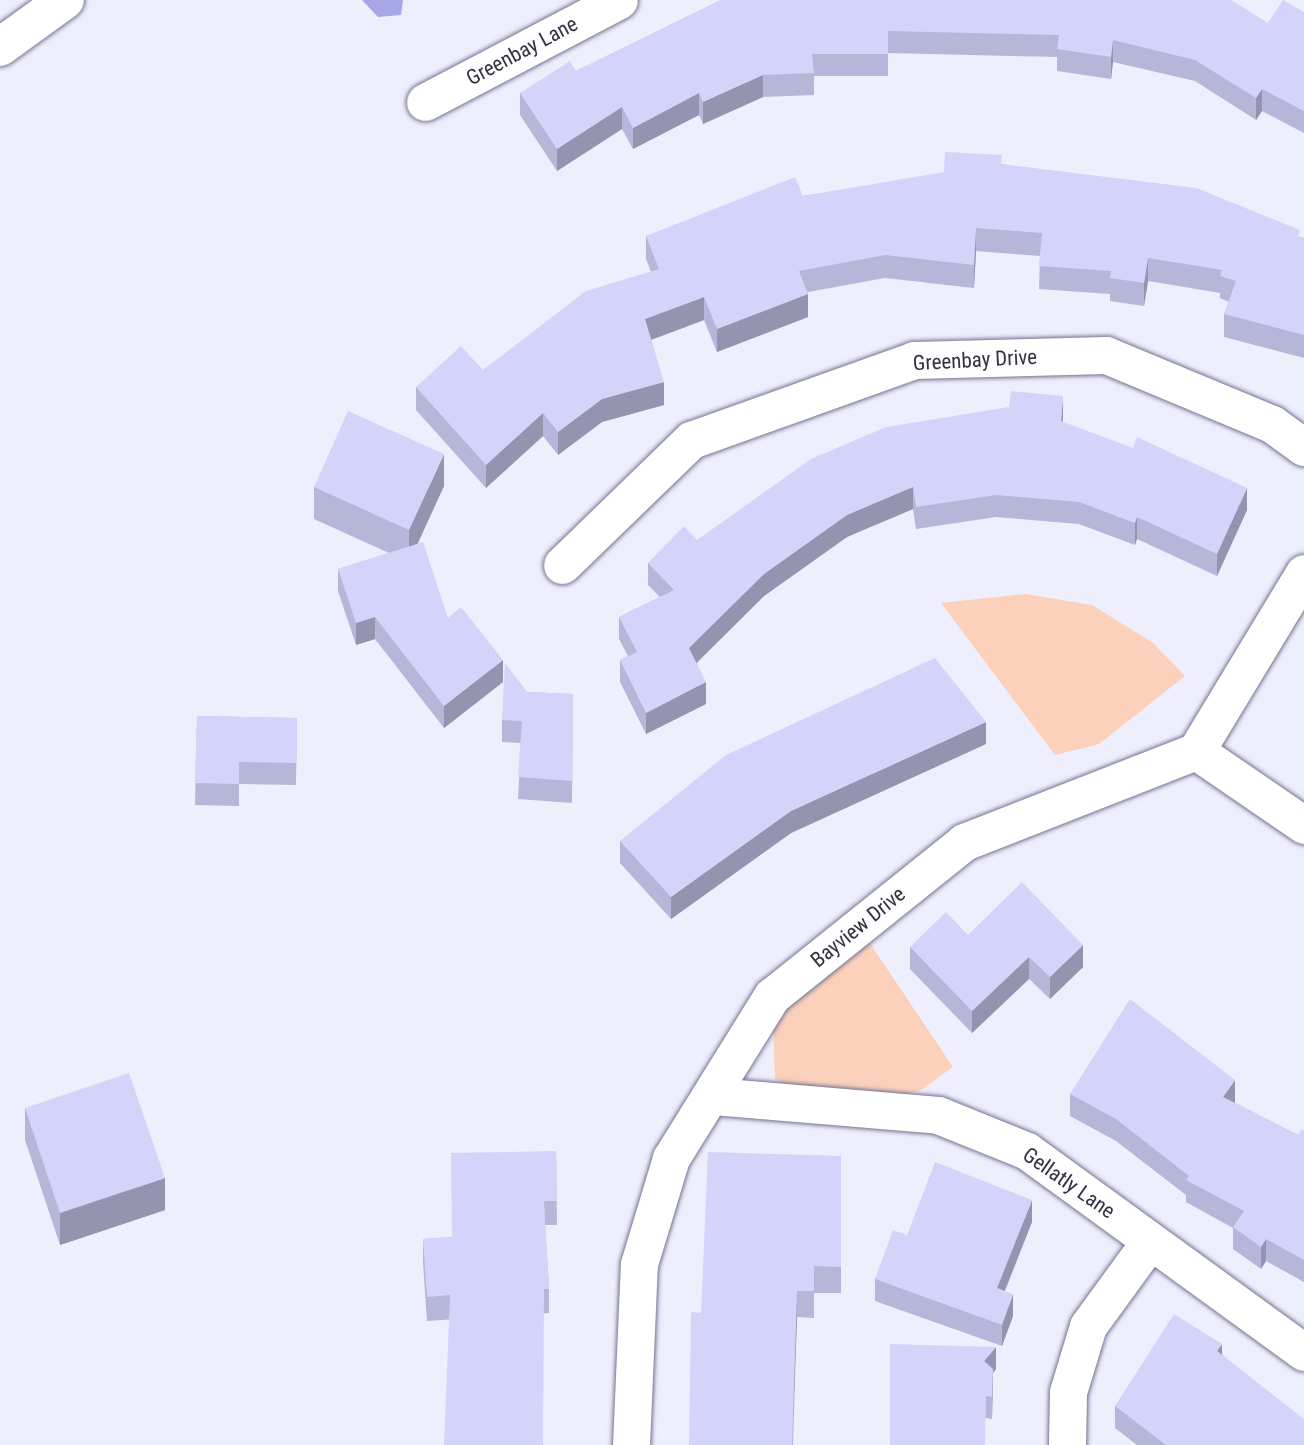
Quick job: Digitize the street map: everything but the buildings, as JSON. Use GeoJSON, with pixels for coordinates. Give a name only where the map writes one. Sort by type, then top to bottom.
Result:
{"type":"FeatureCollection","features":[{"type":"Feature","properties":{"kind":"street"},"geometry":{"type":"LineString","coordinates":[[0,47],[65,0]]}},
{"type":"Feature","properties":{"kind":"street","name":"Greenbay Lane"},"geometry":{"type":"LineString","coordinates":[[425,102],[619,0]]}},
{"type":"Feature","properties":{"kind":"street","name":"Greenbay Drive"},"geometry":{"type":"LineString","coordinates":[[562,565],[691,440],[914,360],[1106,355],[1272,424],[1304,447]]}},
{"type":"Feature","properties":{"kind":"street"},"geometry":{"type":"LineString","coordinates":[[1304,573],[1196,751],[1304,825]]}},
{"type":"Feature","properties":{"kind":"street","name":"Bayview Drive"},"geometry":{"type":"LineString","coordinates":[[631,1445],[639,1265],[671,1158],[713,1096],[772,996],[964,842],[1196,751]]}},
{"type":"Feature","properties":{"kind":"street","name":"Gellatly Lane"},"geometry":{"type":"LineString","coordinates":[[713,1096],[938,1115],[1027,1151],[1304,1352]]}},
{"type":"Feature","properties":{"kind":"street"},"geometry":{"type":"LineString","coordinates":[[1067,1445],[1068,1392],[1088,1326],[1150,1241]]}},
{"type":"Feature","properties":{"kind":"shaded area"},"geometry":{"type":"Polygon","coordinates":[[[1026,594],[1092,605],[1153,643],[1185,676],[1099,744],[1055,755],[941,603],[1026,594]]]}},
{"type":"Feature","properties":{"kind":"shaded area"},"geometry":{"type":"Polygon","coordinates":[[[859,927],[953,1067],[921,1090],[865,1106],[817,1103],[775,1079],[772,996],[859,927]]]}},
{"type":"Feature","properties":{"kind":"water"},"geometry":{"type":"Polygon","coordinates":[[[362,0],[403,0],[401,15],[378,17],[362,0]]]}}]}
